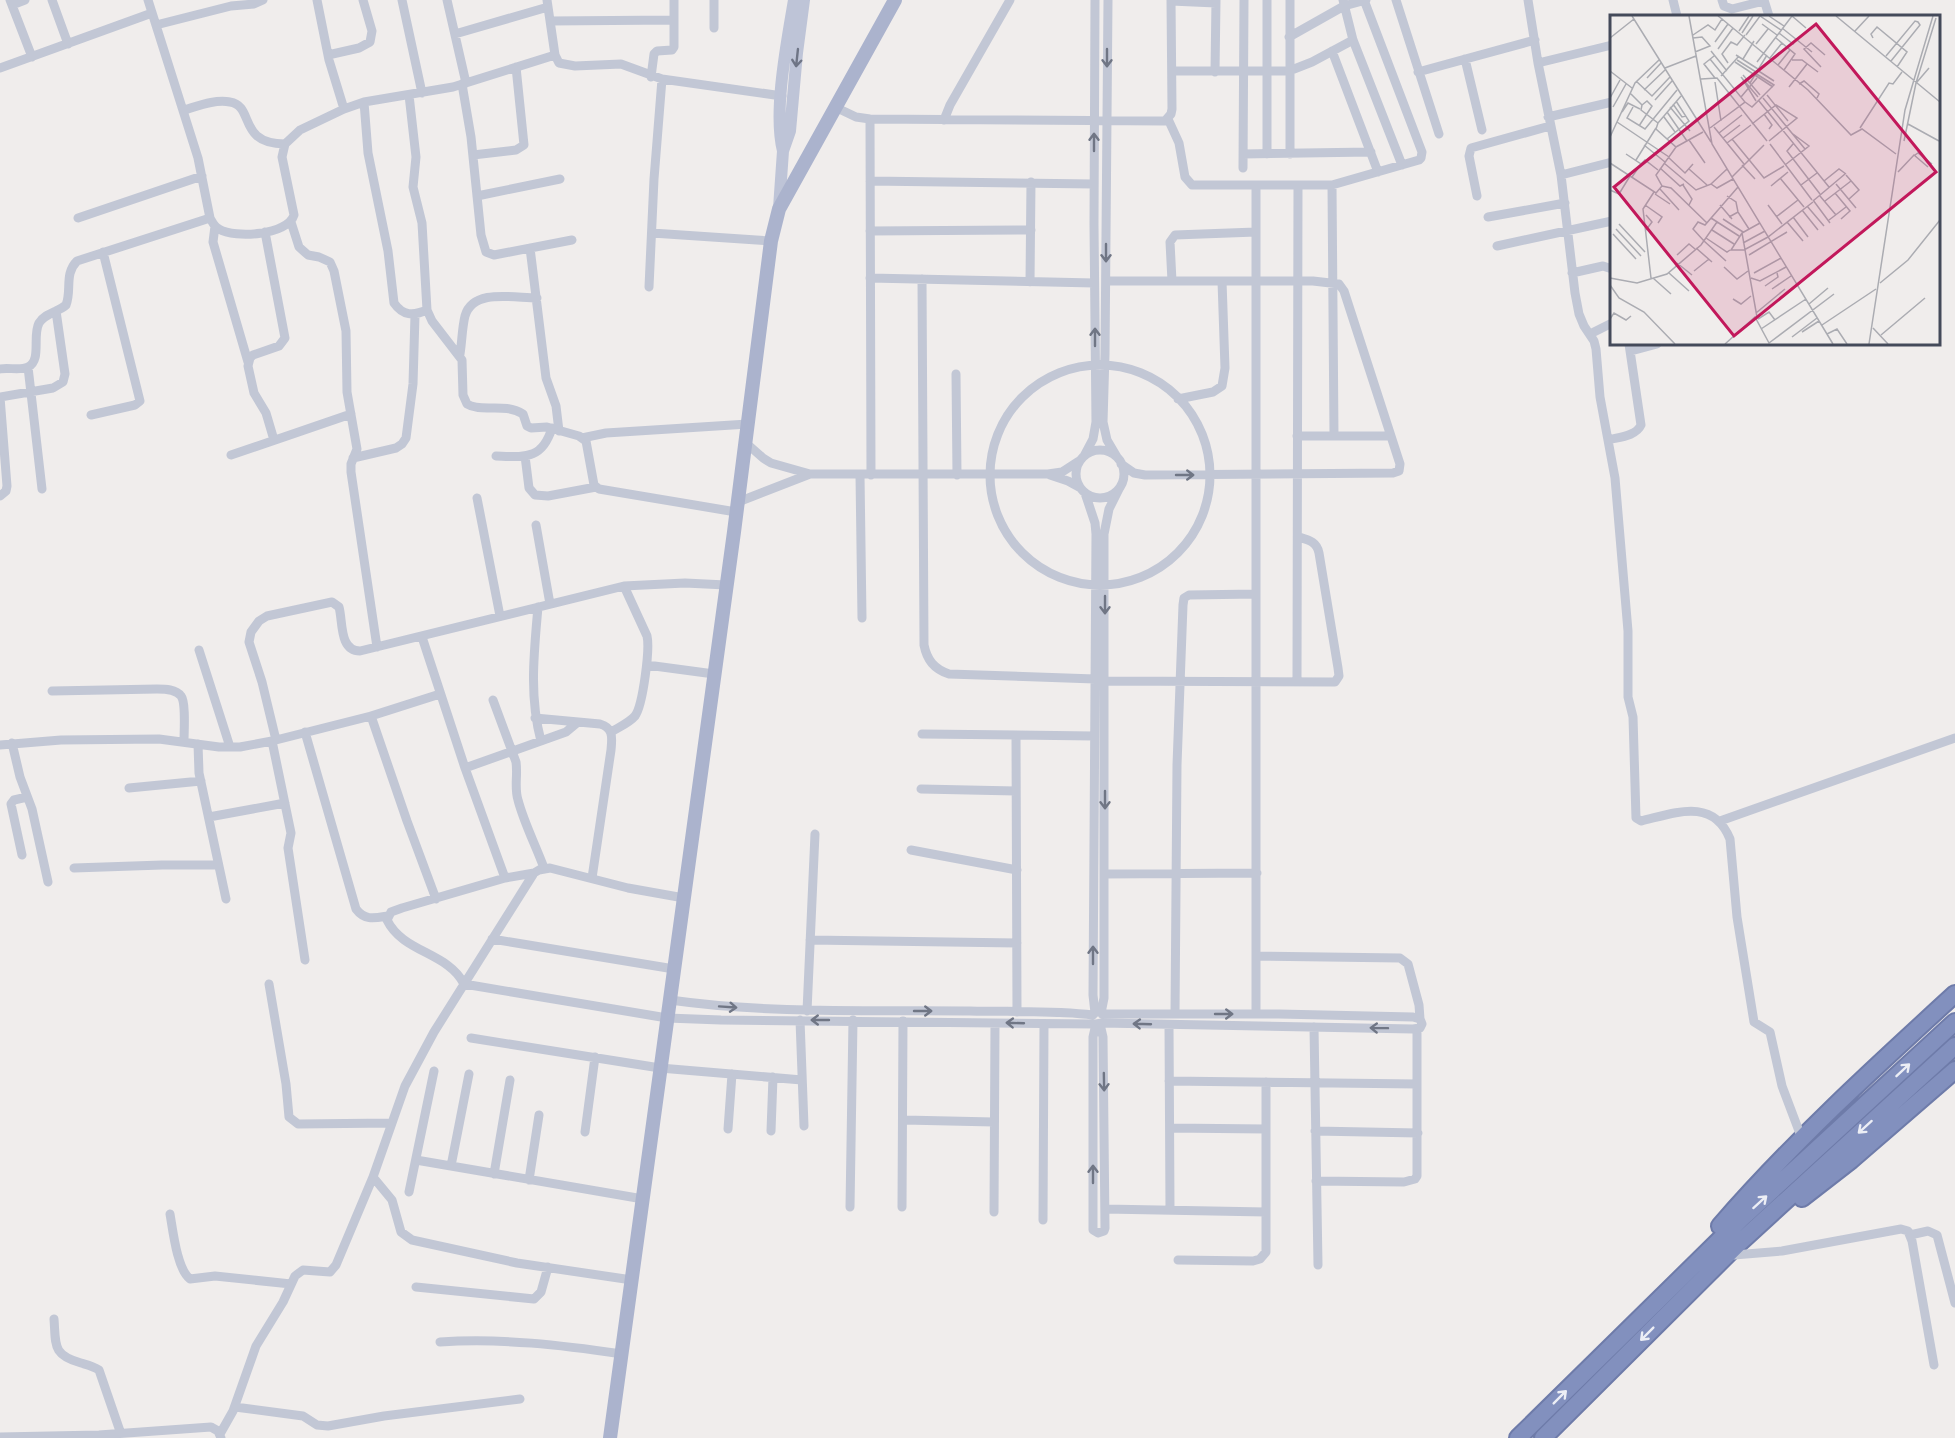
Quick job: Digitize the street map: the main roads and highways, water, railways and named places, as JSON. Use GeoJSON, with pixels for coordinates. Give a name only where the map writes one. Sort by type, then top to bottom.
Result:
{"type":"FeatureCollection","features":[{"type":"Feature","properties":{"kind":"highway"},"geometry":{"type":"LineString","coordinates":[[1624,1334],[1750,1191],[1886,1057],[1955,994]]}},
{"type":"Feature","properties":{"kind":"highway"},"geometry":{"type":"LineString","coordinates":[[1518,1438],[1742,1218],[1955,1022]]}},
{"type":"Feature","properties":{"kind":"highway"},"geometry":{"type":"LineString","coordinates":[[1543,1438],[1737,1244],[1955,1046]]}},
{"type":"Feature","properties":{"kind":"highway"},"geometry":{"type":"LineString","coordinates":[[1677,1304],[1771,1223],[1851,1160],[1955,1070]]}},
{"type":"Feature","properties":{"kind":"main road"},"geometry":{"type":"LineString","coordinates":[[610,1438],[746,443],[771,241],[779,209],[895,0]]}}]}
